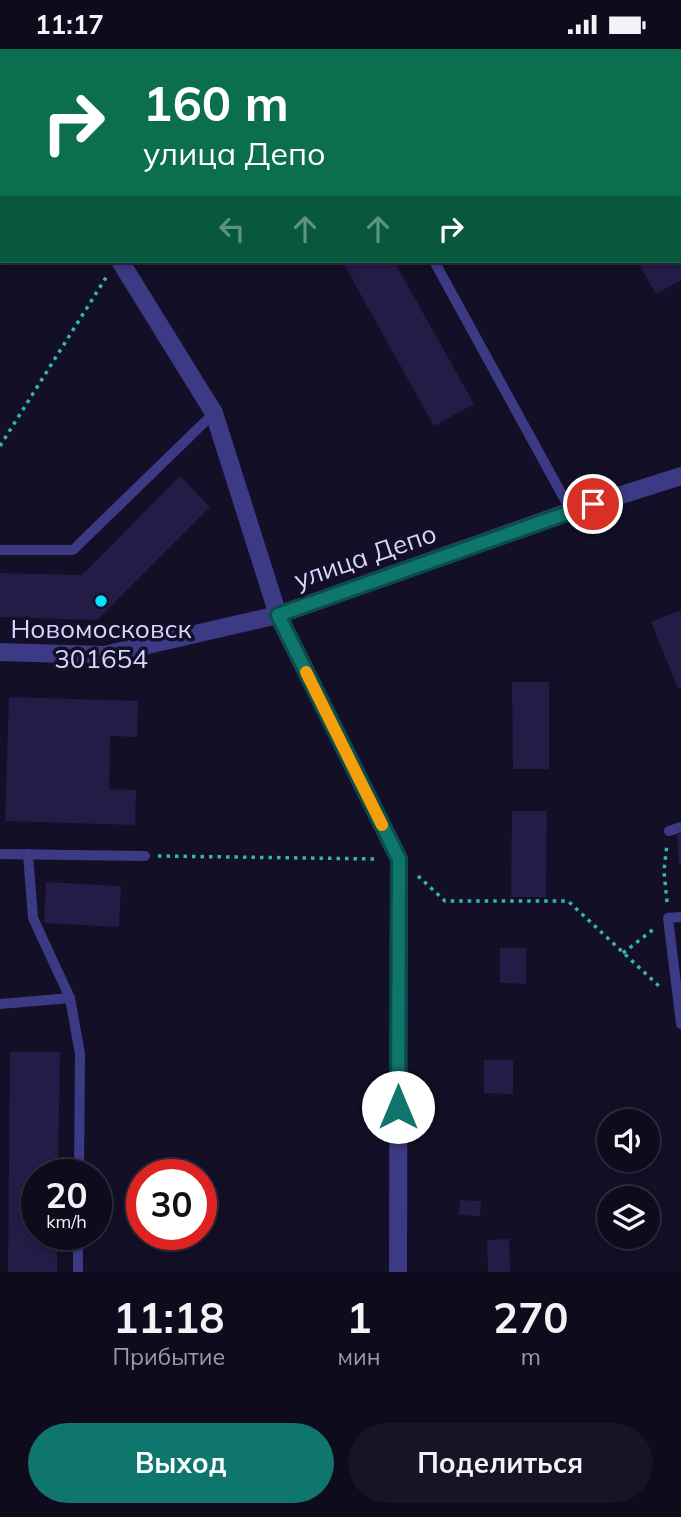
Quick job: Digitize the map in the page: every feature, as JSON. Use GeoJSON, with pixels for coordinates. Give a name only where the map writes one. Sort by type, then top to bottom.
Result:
{"type":"FeatureCollection","features":[{"type":"Feature","properties":{"kind":"street","name":"улица Депо"},"geometry":{"type":"LineString","coordinates":[[115,267],[214,413],[278,615],[571,511],[681,476]]}},
{"type":"Feature","properties":{"kind":"street"},"geometry":{"type":"LineString","coordinates":[[0,652],[104,655],[278,615],[399,859],[398,1272]]}},
{"type":"Feature","properties":{"kind":"lane"},"geometry":{"type":"LineString","coordinates":[[435,263],[571,511]]}},
{"type":"Feature","properties":{"kind":"lane"},"geometry":{"type":"LineString","coordinates":[[0,550],[73,550],[214,413]]}},
{"type":"Feature","properties":{"kind":"lane"},"geometry":{"type":"LineString","coordinates":[[668,831],[681,827]]}},
{"type":"Feature","properties":{"kind":"lane"},"geometry":{"type":"LineString","coordinates":[[0,854],[145,856]]}},
{"type":"Feature","properties":{"kind":"lane"},"geometry":{"type":"LineString","coordinates":[[29,855],[33,918],[70,998],[80,1054],[79,1159]]}},
{"type":"Feature","properties":{"kind":"lane"},"geometry":{"type":"LineString","coordinates":[[681,918],[668,918],[681,1024]]}},
{"type":"Feature","properties":{"kind":"lane"},"geometry":{"type":"LineString","coordinates":[[0,1004],[70,998]]}},
{"type":"Feature","properties":{"kind":"lane"},"geometry":{"type":"LineString","coordinates":[[78,1250],[78,1272]]}},
{"type":"Feature","properties":{"kind":"path"},"geometry":{"type":"LineString","coordinates":[[0,446],[115,267]]}},
{"type":"Feature","properties":{"kind":"path"},"geometry":{"type":"LineString","coordinates":[[623,953],[668,918],[664,871],[668,831]]}},
{"type":"Feature","properties":{"kind":"path"},"geometry":{"type":"LineString","coordinates":[[145,856],[399,859],[445,901],[568,901],[680,1006]]}},
{"type":"Feature","properties":{"kind":"building"},"geometry":{"type":"Polygon","coordinates":[[[343,263],[395,263],[474,404],[434,426],[343,263]]]}},
{"type":"Feature","properties":{"kind":"building"},"geometry":{"type":"Polygon","coordinates":[[[638,263],[681,263],[681,280],[656,294],[638,263]]]}},
{"type":"Feature","properties":{"kind":"building"},"geometry":{"type":"Polygon","coordinates":[[[180,476],[210,507],[97,620],[0,617],[0,573],[82,575],[180,476]]]}},
{"type":"Feature","properties":{"kind":"building"},"geometry":{"type":"Polygon","coordinates":[[[681,610],[681,687],[678,688],[651,622],[681,610]]]}},
{"type":"Feature","properties":{"kind":"building"},"geometry":{"type":"Polygon","coordinates":[[[512,682],[549,682],[549,769],[513,769],[512,682]]]}},
{"type":"Feature","properties":{"kind":"building"},"geometry":{"type":"Polygon","coordinates":[[[9,697],[138,701],[137,737],[110,736],[109,789],[136,790],[135,825],[5,821],[9,697]]]}},
{"type":"Feature","properties":{"kind":"building"},"geometry":{"type":"Polygon","coordinates":[[[512,811],[547,811],[546,897],[511,897],[512,811]]]}},
{"type":"Feature","properties":{"kind":"building"},"geometry":{"type":"Polygon","coordinates":[[[677,834],[681,834],[681,865],[679,865],[677,834]]]}},
{"type":"Feature","properties":{"kind":"building"},"geometry":{"type":"Polygon","coordinates":[[[46,882],[121,886],[119,927],[44,923],[46,882]]]}},
{"type":"Feature","properties":{"kind":"building"},"geometry":{"type":"Polygon","coordinates":[[[500,948],[526,948],[526,984],[500,983],[500,948]]]}},
{"type":"Feature","properties":{"kind":"building"},"geometry":{"type":"Polygon","coordinates":[[[10,1052],[60,1052],[58,1159],[21,1159],[21,1250],[57,1250],[57,1272],[8,1272],[10,1052]]]}},
{"type":"Feature","properties":{"kind":"building"},"geometry":{"type":"Polygon","coordinates":[[[484,1060],[513,1060],[513,1094],[484,1093],[484,1060]]]}},
{"type":"Feature","properties":{"kind":"building"},"geometry":{"type":"Polygon","coordinates":[[[460,1200],[481,1201],[480,1216],[459,1215],[460,1200]]]}},
{"type":"Feature","properties":{"kind":"building"},"geometry":{"type":"Polygon","coordinates":[[[509,1239],[510,1272],[488,1272],[487,1240],[509,1239]]]}},
{"type":"Feature","properties":{"kind":"slow traffic"},"geometry":{"type":"LineString","coordinates":[[306,672],[382,825]]}},
{"type":"Feature","properties":{"kind":"place","name":"Новомосковск 301654"},"geometry":{"type":"Point","coordinates":[101,601]}},
{"type":"Feature","properties":{"kind":"route"},"geometry":{"type":"LineString","coordinates":[[398,1107],[399,859],[278,615],[593,504]]}}]}
